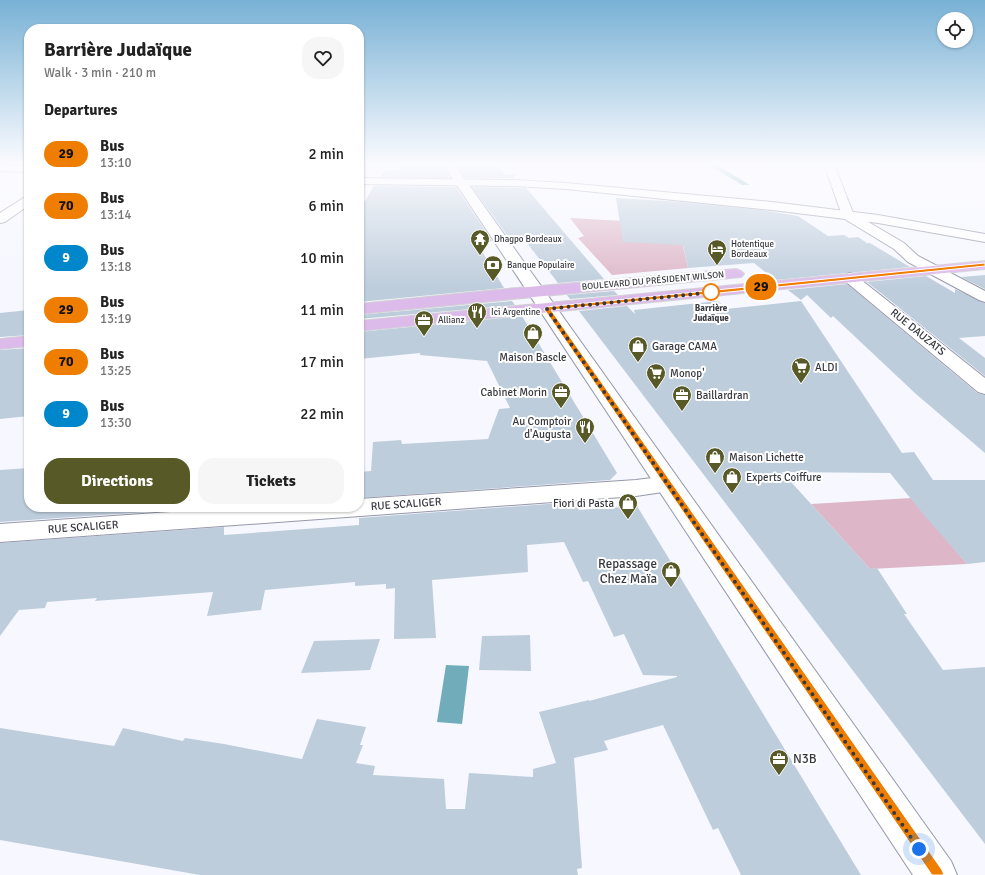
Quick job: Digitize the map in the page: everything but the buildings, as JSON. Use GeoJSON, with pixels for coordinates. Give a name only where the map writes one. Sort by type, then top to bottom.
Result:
{"type":"FeatureCollection","features":[{"type":"Feature","properties":{"kind":"main road"},"geometry":{"type":"LineString","coordinates":[[767,272],[985,253]]}},
{"type":"Feature","properties":{"kind":"main road","name":"BOULEVARD DU PRÉSIDENT WILSON"},"geometry":{"type":"LineString","coordinates":[[364,309],[542,300],[850,278],[985,265]]}},
{"type":"Feature","properties":{"kind":"main road","name":"BOULEVARD DU PRÉSIDENT WILSON"},"geometry":{"type":"LineString","coordinates":[[364,325],[542,300],[751,273]]}},
{"type":"Feature","properties":{"kind":"main road"},"geometry":{"type":"LineString","coordinates":[[0,344],[24,342]]}},
{"type":"Feature","properties":{"kind":"main road"},"geometry":{"type":"LineString","coordinates":[[0,358],[24,356]]}},
{"type":"Feature","properties":{"kind":"street"},"geometry":{"type":"LineString","coordinates":[[2,216],[21,205]]}},
{"type":"Feature","properties":{"kind":"street"},"geometry":{"type":"LineString","coordinates":[[475,205],[937,875]]}},
{"type":"Feature","properties":{"kind":"street"},"geometry":{"type":"LineString","coordinates":[[762,205],[878,219],[985,238]]}},
{"type":"Feature","properties":{"kind":"street"},"geometry":{"type":"LineString","coordinates":[[843,205],[847,215],[898,246],[913,260],[985,297]]}},
{"type":"Feature","properties":{"kind":"street","name":"RUE DAUZATS"},"geometry":{"type":"LineString","coordinates":[[850,278],[985,388]]}},
{"type":"Feature","properties":{"kind":"street","name":"RUE SCALIGER"},"geometry":{"type":"LineString","coordinates":[[364,507],[636,488],[668,484]]}},
{"type":"Feature","properties":{"kind":"street","name":"RUE SCALIGER"},"geometry":{"type":"LineString","coordinates":[[0,533],[297,512]]}},
{"type":"Feature","properties":{"kind":"shaded area"},"geometry":{"type":"Polygon","coordinates":[[[570,218],[678,224],[688,268],[612,275],[578,238],[584,236],[570,218]]]}},
{"type":"Feature","properties":{"kind":"shaded area"},"geometry":{"type":"Polygon","coordinates":[[[911,498],[967,564],[870,569],[811,504],[911,498]]]}},
{"type":"Feature","properties":{"kind":"water"},"geometry":{"type":"Polygon","coordinates":[[[446,665],[469,666],[462,724],[437,722],[446,665]]]}},
{"type":"Feature","properties":{"kind":"bus line","name":"29"},"geometry":{"type":"LineString","coordinates":[[937,875],[547,309],[985,265]]}},
{"type":"Feature","properties":{"kind":"place","name":"Dhagpo Bordeaux"},"geometry":{"type":"Point","coordinates":[480,256]}},
{"type":"Feature","properties":{"kind":"place","name":"Hotentique Bordeaux"},"geometry":{"type":"Point","coordinates":[717,266]}},
{"type":"Feature","properties":{"kind":"place","name":"Banque Populaire"},"geometry":{"type":"Point","coordinates":[493,282]}},
{"type":"Feature","properties":{"kind":"place","name":"Barrière Judaïque"},"geometry":{"type":"Point","coordinates":[711,292]}},
{"type":"Feature","properties":{"kind":"place","name":"Ici Argentine"},"geometry":{"type":"Point","coordinates":[477,329]}},
{"type":"Feature","properties":{"kind":"place","name":"Allianz"},"geometry":{"type":"Point","coordinates":[424,337]}},
{"type":"Feature","properties":{"kind":"place","name":"Maison Bascle"},"geometry":{"type":"Point","coordinates":[533,350]}},
{"type":"Feature","properties":{"kind":"place","name":"Garage CAMA"},"geometry":{"type":"Point","coordinates":[638,363]}},
{"type":"Feature","properties":{"kind":"place","name":"ALDI"},"geometry":{"type":"Point","coordinates":[801,384]}},
{"type":"Feature","properties":{"kind":"place","name":"Monop'"},"geometry":{"type":"Point","coordinates":[656,390]}},
{"type":"Feature","properties":{"kind":"place","name":"Cabinet Morin"},"geometry":{"type":"Point","coordinates":[561,409]}},
{"type":"Feature","properties":{"kind":"place","name":"Baillardran"},"geometry":{"type":"Point","coordinates":[682,412]}},
{"type":"Feature","properties":{"kind":"place","name":"Au Comptoir d'Augusta"},"geometry":{"type":"Point","coordinates":[585,444]}},
{"type":"Feature","properties":{"kind":"place","name":"Maison Lichette"},"geometry":{"type":"Point","coordinates":[715,474]}},
{"type":"Feature","properties":{"kind":"place","name":"Experts Coiffure"},"geometry":{"type":"Point","coordinates":[732,494]}},
{"type":"Feature","properties":{"kind":"place","name":"Fiori di Pasta"},"geometry":{"type":"Point","coordinates":[628,520]}},
{"type":"Feature","properties":{"kind":"place","name":"Repassage Chez Maïa"},"geometry":{"type":"Point","coordinates":[671,588]}},
{"type":"Feature","properties":{"kind":"place","name":"N3B"},"geometry":{"type":"Point","coordinates":[779,776]}},
{"type":"Feature","properties":{"kind":"route"},"geometry":{"type":"LineString","coordinates":[[711,292],[715,292],[547,309],[919,849]]}}]}
